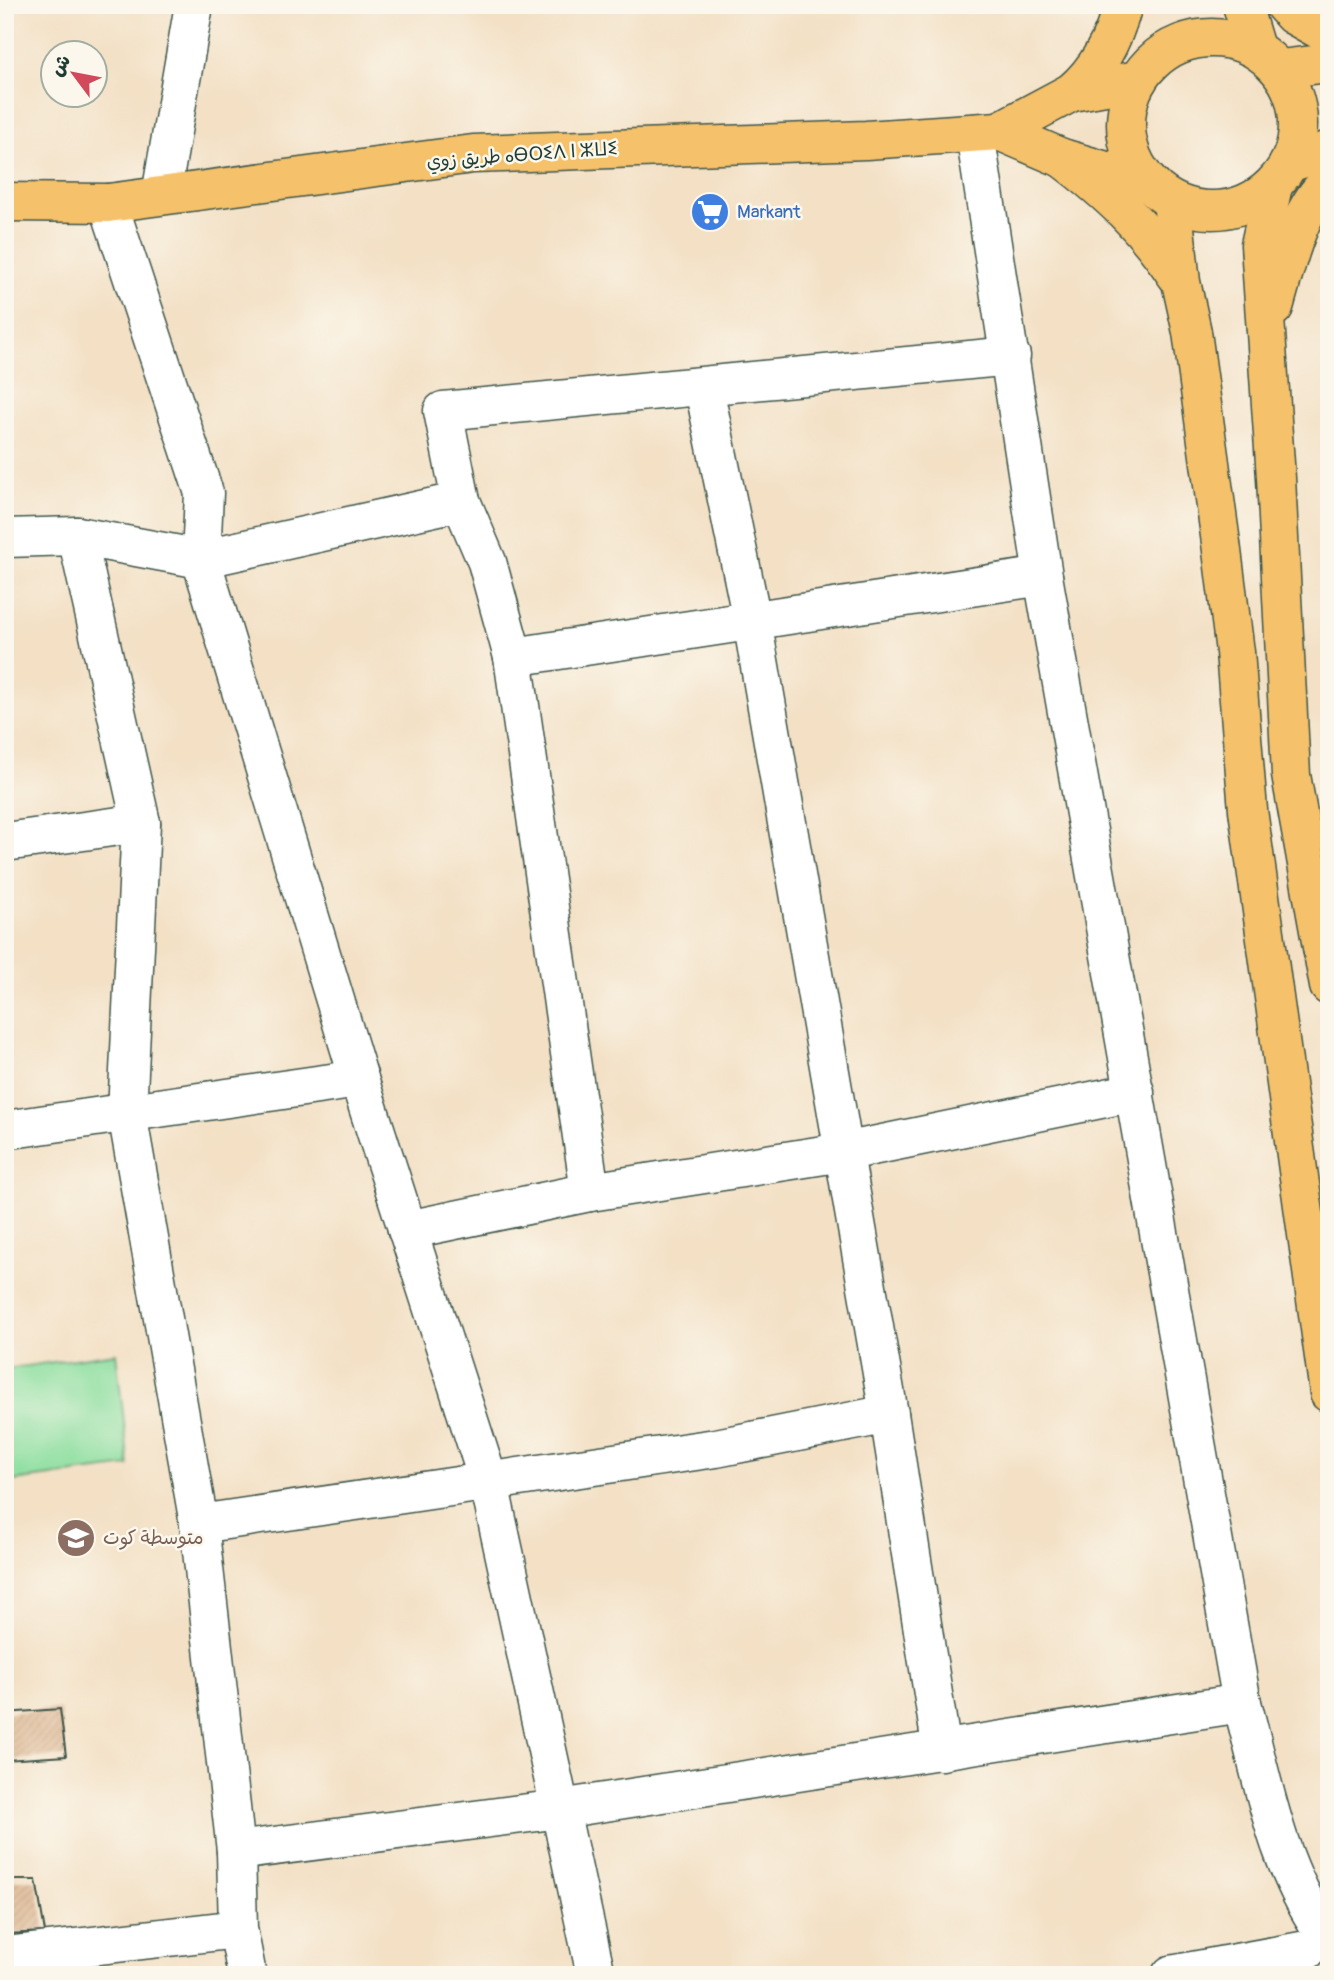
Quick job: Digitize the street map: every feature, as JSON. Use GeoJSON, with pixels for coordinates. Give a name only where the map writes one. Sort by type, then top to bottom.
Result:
{"type":"FeatureCollection","features":[{"type":"Feature","properties":{"kind":"main road"},"geometry":{"type":"LineString","coordinates":[[1072,92],[1090,76],[1119,21],[1123,5]]}},
{"type":"Feature","properties":{"kind":"main road"},"geometry":{"type":"LineString","coordinates":[[1142,5],[1145,71],[1128,106],[1126,134],[1134,161],[1161,192],[1192,332],[1235,652],[1248,810],[1329,1393]]}},
{"type":"Feature","properties":{"kind":"main road"},"geometry":{"type":"LineString","coordinates":[[1242,5],[1267,59],[1292,91],[1298,115],[1298,140],[1281,174],[1261,246],[1291,775],[1329,986]]}},
{"type":"Feature","properties":{"kind":"main road"},"geometry":{"type":"LineString","coordinates":[[1284,5],[1293,15],[1329,35]]}},
{"type":"Feature","properties":{"kind":"main road"},"geometry":{"type":"LineString","coordinates":[[987,132],[1072,92],[1145,71],[1175,46],[1202,38],[1229,39],[1267,59],[1329,63]]}},
{"type":"Feature","properties":{"kind":"main road","name":"طريق زوي ⴰⴱⵔⵉⴷ ⵏ ⵣⵡⵉ"},"geometry":{"type":"LineString","coordinates":[[5,202],[108,203],[472,154],[987,132]]}},
{"type":"Feature","properties":{"kind":"main road"},"geometry":{"type":"LineString","coordinates":[[987,132],[1161,192],[1198,209],[1225,210],[1251,201],[1281,174],[1329,150]]}},
{"type":"Feature","properties":{"kind":"main road"},"geometry":{"type":"LineString","coordinates":[[1062,158],[1100,186],[1151,236],[1181,282]]}},
{"type":"Feature","properties":{"kind":"main road"},"geometry":{"type":"LineString","coordinates":[[1265,336],[1294,238],[1321,188],[1329,182]]}},
{"type":"Feature","properties":{"kind":"street"},"geometry":{"type":"LineString","coordinates":[[162,195],[194,5]]}},
{"type":"Feature","properties":{"kind":"street"},"geometry":{"type":"LineString","coordinates":[[987,132],[1011,356],[1043,576],[1242,1703],[1285,1861],[1307,1909],[1314,1946],[1171,1975]]}},
{"type":"Feature","properties":{"kind":"street"},"geometry":{"type":"LineString","coordinates":[[108,203],[204,493],[201,559],[359,1079],[489,1483],[596,1975]]}},
{"type":"Feature","properties":{"kind":"street"},"geometry":{"type":"LineString","coordinates":[[590,1192],[513,657],[487,562],[461,501],[443,411],[704,388],[1011,356]]}},
{"type":"Feature","properties":{"kind":"street"},"geometry":{"type":"LineString","coordinates":[[704,388],[752,620],[889,1414],[942,1751]]}},
{"type":"Feature","properties":{"kind":"street"},"geometry":{"type":"LineString","coordinates":[[5,538],[77,536],[201,559],[461,501]]}},
{"type":"Feature","properties":{"kind":"street"},"geometry":{"type":"LineString","coordinates":[[77,536],[141,823],[127,1113],[199,1524],[236,1851],[238,1929],[247,1975]]}},
{"type":"Feature","properties":{"kind":"street"},"geometry":{"type":"LineString","coordinates":[[513,657],[1043,576]]}},
{"type":"Feature","properties":{"kind":"street"},"geometry":{"type":"LineString","coordinates":[[5,842],[141,823]]}},
{"type":"Feature","properties":{"kind":"street"},"geometry":{"type":"LineString","coordinates":[[5,1130],[359,1079]]}},
{"type":"Feature","properties":{"kind":"street"},"geometry":{"type":"LineString","coordinates":[[407,1230],[590,1192],[843,1152],[1135,1092]]}},
{"type":"Feature","properties":{"kind":"street"},"geometry":{"type":"LineString","coordinates":[[199,1524],[716,1448],[889,1414]]}},
{"type":"Feature","properties":{"kind":"street"},"geometry":{"type":"LineString","coordinates":[[236,1851],[560,1809],[1242,1703]]}},
{"type":"Feature","properties":{"kind":"street"},"geometry":{"type":"LineString","coordinates":[[5,1956],[238,1929]]}},
{"type":"Feature","properties":{"kind":"green space"},"geometry":{"type":"Polygon","coordinates":[[[116,1353],[129,1466],[5,1482],[5,1369],[116,1353]]]}},
{"type":"Feature","properties":{"kind":"building"},"geometry":{"type":"Polygon","coordinates":[[[60,1709],[66,1756],[5,1760],[5,1713],[60,1709]]]}},
{"type":"Feature","properties":{"kind":"building"},"geometry":{"type":"Polygon","coordinates":[[[5,1880],[36,1880],[45,1932],[5,1934],[5,1880]]]}},
{"type":"Feature","properties":{"kind":"place","name":"Markant"},"geometry":{"type":"Point","coordinates":[710,212]}},
{"type":"Feature","properties":{"kind":"place","name":"متوسطة كوت"},"geometry":{"type":"Point","coordinates":[76,1538]}}]}
